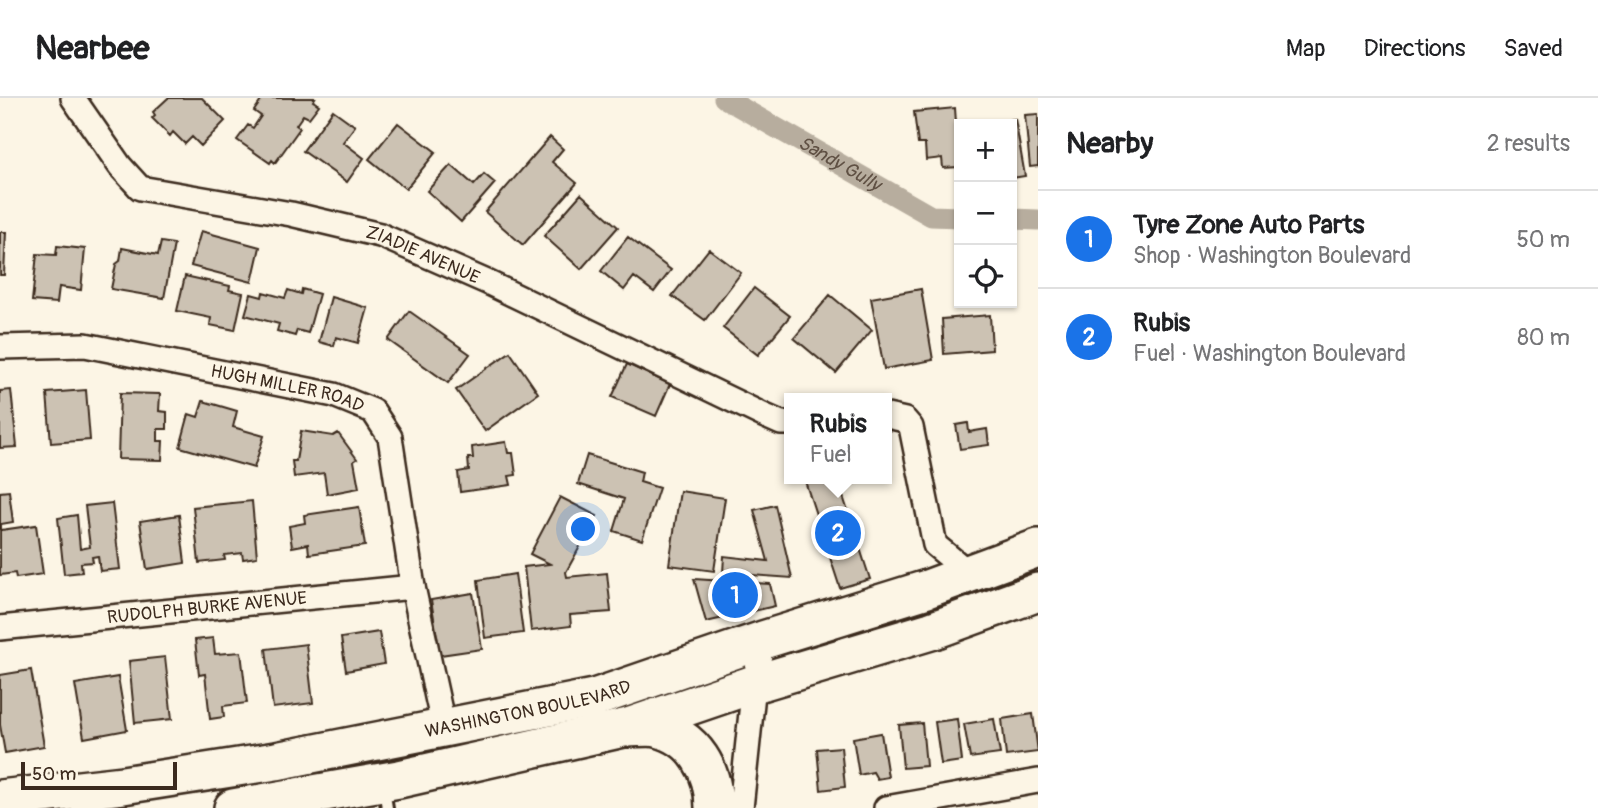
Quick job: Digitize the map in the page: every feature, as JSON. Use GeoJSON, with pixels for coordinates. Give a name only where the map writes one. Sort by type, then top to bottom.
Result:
{"type":"FeatureCollection","features":[{"type":"Feature","properties":{"kind":"highway","name":"WASHINGTON BOULEVARD"},"geometry":{"type":"LineString","coordinates":[[0,799],[149,781],[276,761],[594,698],[763,640],[970,574],[1038,548]]}},
{"type":"Feature","properties":{"kind":"highway"},"geometry":{"type":"LineString","coordinates":[[233,808],[385,795],[628,727],[754,684],[931,631],[1038,592]]}},
{"type":"Feature","properties":{"kind":"highway"},"geometry":{"type":"LineString","coordinates":[[628,727],[656,728],[686,742],[706,764],[714,808]]}},
{"type":"Feature","properties":{"kind":"street","name":"ZIADIE AVENUE"},"geometry":{"type":"LineString","coordinates":[[74,98],[120,166],[140,188],[291,214],[380,234],[784,423]]}},
{"type":"Feature","properties":{"kind":"street","name":"HUGH MILLER ROAD"},"geometry":{"type":"LineString","coordinates":[[0,347],[85,345],[334,395],[373,411],[390,437],[413,587],[444,729]]}},
{"type":"Feature","properties":{"kind":"street"},"geometry":{"type":"LineString","coordinates":[[892,417],[905,420],[911,427],[935,545],[970,574]]}},
{"type":"Feature","properties":{"kind":"street","name":"RUDOLPH BURKE AVENUE"},"geometry":{"type":"LineString","coordinates":[[0,628],[413,587]]}},
{"type":"Feature","properties":{"kind":"street"},"geometry":{"type":"LineString","coordinates":[[741,808],[754,684],[763,640]]}},
{"type":"Feature","properties":{"kind":"street"},"geometry":{"type":"LineString","coordinates":[[886,808],[971,801],[1038,781]]}},
{"type":"Feature","properties":{"kind":"building"},"geometry":{"type":"Polygon","coordinates":[[[168,98],[202,98],[225,121],[201,146],[192,137],[185,144],[173,132],[170,136],[152,118],[155,115],[153,112],[168,98]]]}},
{"type":"Feature","properties":{"kind":"building"},"geometry":{"type":"Polygon","coordinates":[[[263,98],[315,98],[313,101],[319,105],[309,118],[303,115],[296,125],[300,128],[275,163],[272,160],[270,163],[237,140],[248,125],[253,128],[261,116],[254,111],[263,98]]]}},
{"type":"Feature","properties":{"kind":"building"},"geometry":{"type":"Polygon","coordinates":[[[955,108],[954,167],[943,168],[942,158],[926,160],[925,144],[918,144],[914,112],[955,108]]]}},
{"type":"Feature","properties":{"kind":"building"},"geometry":{"type":"Polygon","coordinates":[[[333,110],[355,126],[343,142],[364,158],[347,182],[303,151],[333,110]]]}},
{"type":"Feature","properties":{"kind":"building"},"geometry":{"type":"Polygon","coordinates":[[[1038,114],[1038,166],[1030,167],[1025,115],[1038,114]]]}},
{"type":"Feature","properties":{"kind":"building"},"geometry":{"type":"Polygon","coordinates":[[[398,123],[436,152],[406,189],[369,159],[398,123]]]}},
{"type":"Feature","properties":{"kind":"building"},"geometry":{"type":"Polygon","coordinates":[[[1017,130],[1025,176],[1017,177],[1017,130]]]}},
{"type":"Feature","properties":{"kind":"building"},"geometry":{"type":"Polygon","coordinates":[[[550,137],[563,149],[552,162],[577,183],[523,245],[485,212],[550,137]]]}},
{"type":"Feature","properties":{"kind":"building"},"geometry":{"type":"Polygon","coordinates":[[[451,165],[474,185],[484,174],[495,183],[461,222],[427,191],[451,165]]]}},
{"type":"Feature","properties":{"kind":"building"},"geometry":{"type":"Polygon","coordinates":[[[581,194],[618,227],[581,269],[544,236],[581,194]]]}},
{"type":"Feature","properties":{"kind":"building"},"geometry":{"type":"Polygon","coordinates":[[[201,231],[260,247],[252,282],[191,266],[201,231]]]}},
{"type":"Feature","properties":{"kind":"building"},"geometry":{"type":"Polygon","coordinates":[[[0,232],[6,232],[4,275],[0,275],[0,232]]]}},
{"type":"Feature","properties":{"kind":"building"},"geometry":{"type":"Polygon","coordinates":[[[628,237],[671,270],[654,292],[634,277],[624,290],[601,271],[628,237]]]}},
{"type":"Feature","properties":{"kind":"building"},"geometry":{"type":"Polygon","coordinates":[[[161,242],[174,244],[164,298],[111,289],[122,248],[158,255],[161,242]]]}},
{"type":"Feature","properties":{"kind":"building"},"geometry":{"type":"Polygon","coordinates":[[[57,246],[85,249],[81,290],[59,287],[57,303],[32,301],[37,254],[56,255],[57,246]]]}},
{"type":"Feature","properties":{"kind":"building"},"geometry":{"type":"Polygon","coordinates":[[[709,249],[741,273],[705,320],[672,296],[709,249]]]}},
{"type":"Feature","properties":{"kind":"building"},"geometry":{"type":"Polygon","coordinates":[[[185,276],[230,286],[229,290],[243,293],[235,330],[210,325],[211,318],[177,311],[185,276]]]}},
{"type":"Feature","properties":{"kind":"building"},"geometry":{"type":"Polygon","coordinates":[[[754,288],[790,316],[758,355],[723,328],[754,288]]]}},
{"type":"Feature","properties":{"kind":"building"},"geometry":{"type":"Polygon","coordinates":[[[302,289],[319,294],[308,333],[297,330],[295,336],[277,331],[279,324],[245,315],[251,294],[262,297],[263,292],[285,298],[288,290],[301,294],[302,289]]]}},
{"type":"Feature","properties":{"kind":"building"},"geometry":{"type":"Polygon","coordinates":[[[921,289],[933,360],[884,369],[871,298],[921,289]]]}},
{"type":"Feature","properties":{"kind":"building"},"geometry":{"type":"Polygon","coordinates":[[[830,295],[872,330],[836,373],[794,338],[830,295]]]}},
{"type":"Feature","properties":{"kind":"building"},"geometry":{"type":"Polygon","coordinates":[[[331,297],[368,308],[358,343],[336,337],[334,346],[319,342],[331,297]]]}},
{"type":"Feature","properties":{"kind":"building"},"geometry":{"type":"Polygon","coordinates":[[[409,311],[470,354],[448,383],[388,340],[409,311]]]}},
{"type":"Feature","properties":{"kind":"building"},"geometry":{"type":"Polygon","coordinates":[[[990,315],[992,350],[944,354],[942,319],[990,315]]]}},
{"type":"Feature","properties":{"kind":"building"},"geometry":{"type":"Polygon","coordinates":[[[510,352],[538,393],[485,431],[456,390],[510,352]]]}},
{"type":"Feature","properties":{"kind":"building"},"geometry":{"type":"Polygon","coordinates":[[[627,364],[670,384],[656,416],[612,397],[627,364]]]}},
{"type":"Feature","properties":{"kind":"building"},"geometry":{"type":"Polygon","coordinates":[[[11,390],[17,447],[0,448],[0,391],[11,390]]]}},
{"type":"Feature","properties":{"kind":"building"},"geometry":{"type":"Polygon","coordinates":[[[86,390],[90,440],[51,443],[47,393],[86,390]]]}},
{"type":"Feature","properties":{"kind":"building"},"geometry":{"type":"Polygon","coordinates":[[[120,393],[160,394],[159,411],[167,412],[167,429],[158,429],[158,441],[163,441],[162,460],[118,459],[120,393]]]}},
{"type":"Feature","properties":{"kind":"building"},"geometry":{"type":"Polygon","coordinates":[[[203,401],[237,411],[233,427],[264,436],[254,468],[180,447],[189,414],[198,417],[203,401]]]}},
{"type":"Feature","properties":{"kind":"building"},"geometry":{"type":"Polygon","coordinates":[[[968,423],[969,432],[987,429],[989,445],[960,449],[956,425],[968,423]]]}},
{"type":"Feature","properties":{"kind":"building"},"geometry":{"type":"Polygon","coordinates":[[[301,431],[333,436],[338,433],[357,459],[354,461],[359,488],[327,494],[324,473],[294,477],[292,461],[296,461],[301,431]]]}},
{"type":"Feature","properties":{"kind":"building"},"geometry":{"type":"Polygon","coordinates":[[[506,442],[508,453],[513,453],[516,475],[509,476],[511,485],[460,492],[458,472],[469,470],[468,458],[473,458],[472,447],[506,442]]]}},
{"type":"Feature","properties":{"kind":"building"},"geometry":{"type":"Polygon","coordinates":[[[587,455],[642,472],[640,482],[659,488],[642,540],[614,531],[624,499],[578,484],[587,455]]]}},
{"type":"Feature","properties":{"kind":"building"},"geometry":{"type":"Polygon","coordinates":[[[806,484],[849,484],[840,487],[870,579],[840,588],[806,484]]]}},
{"type":"Feature","properties":{"kind":"building"},"geometry":{"type":"Polygon","coordinates":[[[9,491],[13,522],[1,524],[1,530],[36,525],[43,574],[16,578],[15,573],[0,575],[0,492],[9,491]]]}},
{"type":"Feature","properties":{"kind":"building"},"geometry":{"type":"Polygon","coordinates":[[[680,491],[725,498],[714,571],[669,565],[680,491]]]}},
{"type":"Feature","properties":{"kind":"building"},"geometry":{"type":"Polygon","coordinates":[[[560,497],[597,516],[566,572],[567,577],[607,573],[611,612],[570,615],[571,626],[531,631],[524,567],[550,564],[530,554],[560,497]]]}},
{"type":"Feature","properties":{"kind":"building"},"geometry":{"type":"Polygon","coordinates":[[[252,501],[257,557],[243,559],[242,553],[224,555],[225,560],[199,563],[193,507],[252,501]]]}},
{"type":"Feature","properties":{"kind":"building"},"geometry":{"type":"Polygon","coordinates":[[[112,503],[120,569],[100,571],[98,556],[92,557],[93,562],[81,563],[82,572],[64,574],[58,518],[77,515],[80,549],[90,547],[85,506],[112,503]]]}},
{"type":"Feature","properties":{"kind":"building"},"geometry":{"type":"Polygon","coordinates":[[[775,505],[792,578],[723,573],[724,556],[768,561],[754,510],[775,505]]]}},
{"type":"Feature","properties":{"kind":"building"},"geometry":{"type":"Polygon","coordinates":[[[359,507],[365,546],[309,554],[308,544],[292,547],[289,526],[305,523],[304,515],[359,507]]]}},
{"type":"Feature","properties":{"kind":"building"},"geometry":{"type":"Polygon","coordinates":[[[179,515],[185,563],[147,569],[140,521],[179,515]]]}},
{"type":"Feature","properties":{"kind":"building"},"geometry":{"type":"Polygon","coordinates":[[[515,574],[523,633],[485,638],[478,580],[515,574]]]}},
{"type":"Feature","properties":{"kind":"building"},"geometry":{"type":"Polygon","coordinates":[[[694,579],[770,584],[775,606],[706,622],[694,579]]]}},
{"type":"Feature","properties":{"kind":"building"},"geometry":{"type":"Polygon","coordinates":[[[473,593],[482,649],[440,655],[431,600],[473,593]]]}},
{"type":"Feature","properties":{"kind":"building"},"geometry":{"type":"Polygon","coordinates":[[[379,632],[384,664],[346,671],[341,638],[379,632]]]}},
{"type":"Feature","properties":{"kind":"building"},"geometry":{"type":"Polygon","coordinates":[[[213,638],[215,654],[241,652],[247,703],[223,706],[224,717],[210,719],[205,674],[199,675],[195,640],[213,638]]]}},
{"type":"Feature","properties":{"kind":"building"},"geometry":{"type":"Polygon","coordinates":[[[306,644],[313,703],[273,708],[266,649],[306,644]]]}},
{"type":"Feature","properties":{"kind":"building"},"geometry":{"type":"Polygon","coordinates":[[[165,657],[172,719],[135,723],[129,661],[165,657]]]}},
{"type":"Feature","properties":{"kind":"building"},"geometry":{"type":"Polygon","coordinates":[[[31,670],[44,746],[5,753],[0,725],[0,675],[31,670]]]}},
{"type":"Feature","properties":{"kind":"building"},"geometry":{"type":"Polygon","coordinates":[[[118,677],[127,730],[84,738],[75,684],[118,677]]]}},
{"type":"Feature","properties":{"kind":"building"},"geometry":{"type":"Polygon","coordinates":[[[1033,714],[1038,752],[1006,756],[1002,719],[1033,714]]]}},
{"type":"Feature","properties":{"kind":"building"},"geometry":{"type":"Polygon","coordinates":[[[957,719],[962,761],[941,764],[935,722],[957,719]]]}},
{"type":"Feature","properties":{"kind":"building"},"geometry":{"type":"Polygon","coordinates":[[[994,719],[1000,754],[970,758],[964,724],[994,719]]]}},
{"type":"Feature","properties":{"kind":"building"},"geometry":{"type":"Polygon","coordinates":[[[922,723],[926,766],[903,768],[899,725],[922,723]]]}},
{"type":"Feature","properties":{"kind":"building"},"geometry":{"type":"Polygon","coordinates":[[[881,733],[888,777],[877,779],[873,772],[859,775],[853,738],[881,733]]]}},
{"type":"Feature","properties":{"kind":"building"},"geometry":{"type":"Polygon","coordinates":[[[841,747],[845,787],[821,790],[817,749],[841,747]]]}},
{"type":"Feature","properties":{"kind":"waterway","name":"Sandy Gully"},"geometry":{"type":"LineString","coordinates":[[724,98],[931,216],[954,217]]}},
{"type":"Feature","properties":{"kind":"waterway","name":"Sandy Gully"},"geometry":{"type":"LineString","coordinates":[[1017,219],[1038,220]]}},
{"type":"Feature","properties":{"kind":"place","name":"Rubis"},"geometry":{"type":"Point","coordinates":[838,533]}},
{"type":"Feature","properties":{"kind":"place","name":"Tyre Zone Auto Parts"},"geometry":{"type":"Point","coordinates":[735,595]}}]}
